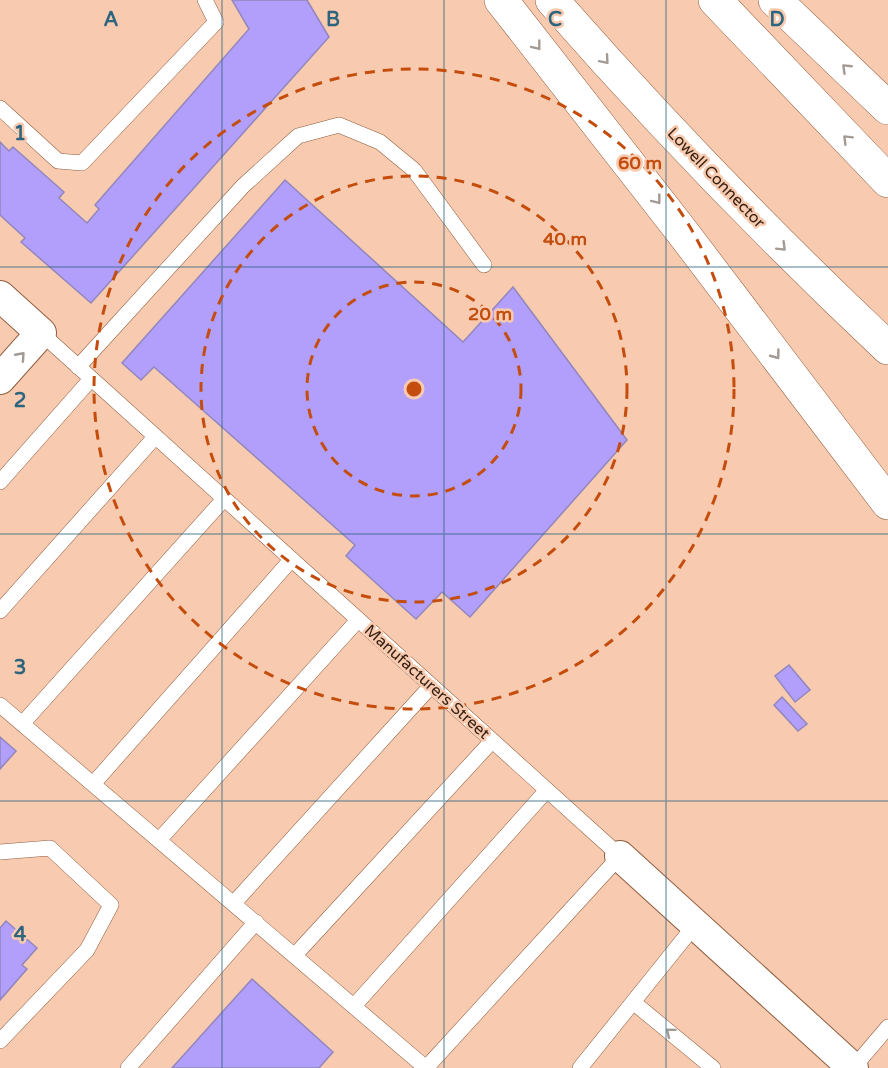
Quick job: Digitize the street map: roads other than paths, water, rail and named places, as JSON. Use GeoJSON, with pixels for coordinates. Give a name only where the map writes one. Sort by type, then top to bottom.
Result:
{"type":"FeatureCollection","features":[{"type":"Feature","properties":{"kind":"highway"},"geometry":{"type":"LineString","coordinates":[[501,0],[683,233],[888,503]]}},
{"type":"Feature","properties":{"kind":"highway","name":"Lowell Connector"},"geometry":{"type":"LineString","coordinates":[[552,0],[638,98],[759,224],[888,348]]}},
{"type":"Feature","properties":{"kind":"highway"},"geometry":{"type":"LineString","coordinates":[[715,0],[888,181]]}},
{"type":"Feature","properties":{"kind":"highway"},"geometry":{"type":"LineString","coordinates":[[776,0],[888,108]]}},
{"type":"Feature","properties":{"kind":"street","name":"Manufacturers Street"},"geometry":{"type":"LineString","coordinates":[[0,296],[42,333]]}},
{"type":"Feature","properties":{"kind":"street"},"geometry":{"type":"LineString","coordinates":[[0,379],[42,333]]}},
{"type":"Feature","properties":{"kind":"street","name":"Manufacturers Street"},"geometry":{"type":"LineString","coordinates":[[620,856],[853,1068]]}},
{"type":"Feature","properties":{"kind":"lane"},"geometry":{"type":"LineString","coordinates":[[0,108],[58,161],[82,163],[216,22],[205,0]]}},
{"type":"Feature","properties":{"kind":"lane"},"geometry":{"type":"LineString","coordinates":[[78,367],[243,186],[298,136],[339,125],[380,142],[414,170],[484,265]]}},
{"type":"Feature","properties":{"kind":"lane","name":"Manufacturers Street"},"geometry":{"type":"LineString","coordinates":[[42,333],[430,687],[620,856]]}},
{"type":"Feature","properties":{"kind":"lane"},"geometry":{"type":"LineString","coordinates":[[0,482],[91,379]]}},
{"type":"Feature","properties":{"kind":"lane"},"geometry":{"type":"LineString","coordinates":[[0,611],[155,437]]}},
{"type":"Feature","properties":{"kind":"lane"},"geometry":{"type":"LineString","coordinates":[[22,724],[224,499]]}},
{"type":"Feature","properties":{"kind":"lane"},"geometry":{"type":"LineString","coordinates":[[93,784],[291,560]]}},
{"type":"Feature","properties":{"kind":"lane"},"geometry":{"type":"LineString","coordinates":[[159,840],[358,620]]}},
{"type":"Feature","properties":{"kind":"lane"},"geometry":{"type":"LineString","coordinates":[[234,903],[430,687]]}},
{"type":"Feature","properties":{"kind":"lane"},"geometry":{"type":"LineString","coordinates":[[0,705],[426,1068],[620,856]]}},
{"type":"Feature","properties":{"kind":"lane"},"geometry":{"type":"LineString","coordinates":[[295,955],[492,741]]}},
{"type":"Feature","properties":{"kind":"lane"},"geometry":{"type":"LineString","coordinates":[[354,1006],[547,790]]}},
{"type":"Feature","properties":{"kind":"lane"},"geometry":{"type":"LineString","coordinates":[[0,852],[50,848],[111,905],[87,950],[0,1041]]}},
{"type":"Feature","properties":{"kind":"lane"},"geometry":{"type":"LineString","coordinates":[[128,1068],[256,922]]}},
{"type":"Feature","properties":{"kind":"lane"},"geometry":{"type":"LineString","coordinates":[[580,1068],[695,925]]}},
{"type":"Feature","properties":{"kind":"lane"},"geometry":{"type":"LineString","coordinates":[[633,1002],[710,1065]]}},
{"type":"Feature","properties":{"kind":"lane"},"geometry":{"type":"LineString","coordinates":[[853,1068],[888,1027]]}}]}
